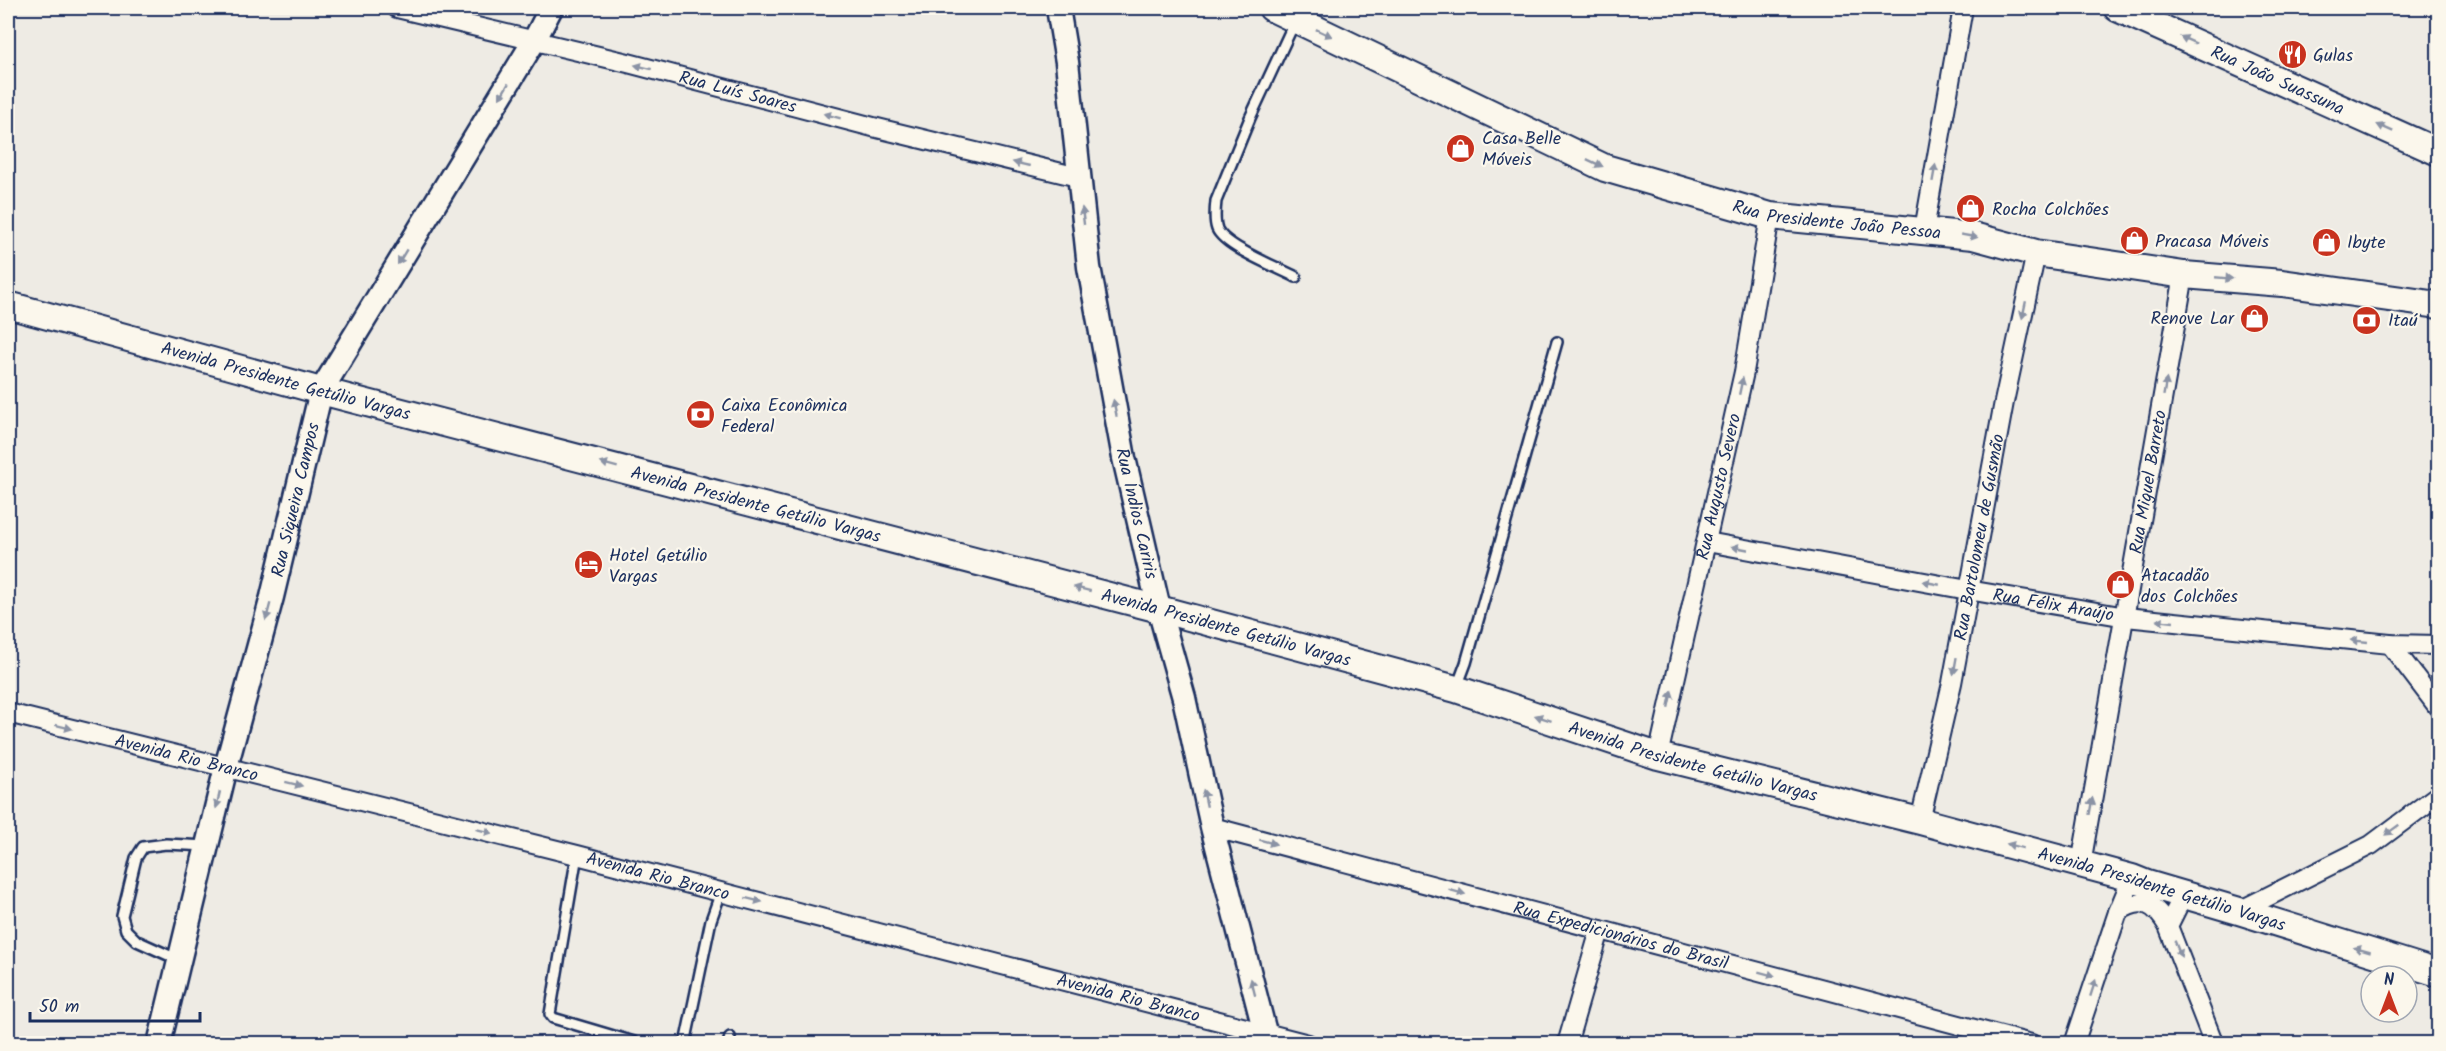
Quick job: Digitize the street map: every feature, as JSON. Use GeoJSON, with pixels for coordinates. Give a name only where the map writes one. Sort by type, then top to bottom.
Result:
{"type":"FeatureCollection","features":[{"type":"Feature","properties":{"kind":"main road","name":"Rua Presidente João Pessoa"},"geometry":{"type":"LineString","coordinates":[[1272,8],[1605,168],[1770,216],[1973,236],[2036,252],[2184,275],[2283,283],[2439,305]]}},
{"type":"Feature","properties":{"kind":"main road","name":"Rua João Suassuna"},"geometry":{"type":"LineString","coordinates":[[2131,11],[2439,152]]}},
{"type":"Feature","properties":{"kind":"main road","name":"Avenida Presidente Getúlio Vargas"},"geometry":{"type":"LineString","coordinates":[[8,305],[321,392],[1159,609],[1456,689],[1658,756],[1920,821],[2132,878],[2183,896],[2439,973]]}},
{"type":"Feature","properties":{"kind":"street","name":"Rua Luís Soares"},"geometry":{"type":"LineString","coordinates":[[397,8],[1078,177]]}},
{"type":"Feature","properties":{"kind":"street","name":"Rua Siqueira Campos"},"geometry":{"type":"LineString","coordinates":[[159,1044],[181,961],[226,767],[272,597],[321,392],[534,41],[551,8]]}},
{"type":"Feature","properties":{"kind":"street","name":"Rua Índios Cariris"},"geometry":{"type":"LineString","coordinates":[[1058,8],[1067,62],[1089,267],[1113,396],[1159,609],[1184,698],[1212,827],[1266,1038]]}},
{"type":"Feature","properties":{"kind":"street"},"geometry":{"type":"LineString","coordinates":[[1924,230],[1963,8]]}},
{"type":"Feature","properties":{"kind":"street","name":"Rua Augusto Severo"},"geometry":{"type":"LineString","coordinates":[[1658,756],[1744,372],[1770,216]]}},
{"type":"Feature","properties":{"kind":"street","name":"Rua Bartolomeu de Gusmão"},"geometry":{"type":"LineString","coordinates":[[1920,821],[1952,683],[2004,402],[2036,252]]}},
{"type":"Feature","properties":{"kind":"street","name":"Rua Miguel Barreto"},"geometry":{"type":"LineString","coordinates":[[2081,864],[2184,275]]}},
{"type":"Feature","properties":{"kind":"street","name":"Rua Félix Araújo"},"geometry":{"type":"LineString","coordinates":[[1707,542],[1968,590],[2126,616],[2390,644],[2439,645]]}},
{"type":"Feature","properties":{"kind":"street"},"geometry":{"type":"LineString","coordinates":[[2390,644],[2439,707]]}},
{"type":"Feature","properties":{"kind":"street","name":"Avenida Rio Branco"},"geometry":{"type":"LineString","coordinates":[[8,713],[721,892],[1266,1038],[1308,1044]]}},
{"type":"Feature","properties":{"kind":"street"},"geometry":{"type":"LineString","coordinates":[[2239,911],[2371,845],[2439,795]]}},
{"type":"Feature","properties":{"kind":"street","name":"Rua Expedicionários do Brasil"},"geometry":{"type":"LineString","coordinates":[[1212,827],[2031,1044]]}},
{"type":"Feature","properties":{"kind":"street"},"geometry":{"type":"LineString","coordinates":[[2074,1044],[2118,912],[2132,878]]}},
{"type":"Feature","properties":{"kind":"street"},"geometry":{"type":"LineString","coordinates":[[2168,926],[2183,896]]}},
{"type":"Feature","properties":{"kind":"street"},"geometry":{"type":"LineString","coordinates":[[2118,912],[2131,903],[2145,903],[2158,910],[2168,926],[2214,1044]]}},
{"type":"Feature","properties":{"kind":"street"},"geometry":{"type":"LineString","coordinates":[[1567,1044],[1600,930]]}},
{"type":"Feature","properties":{"kind":"lane"},"geometry":{"type":"LineString","coordinates":[[1296,19],[1250,118],[1216,201],[1215,213],[1217,228],[1225,240],[1296,277]]}},
{"type":"Feature","properties":{"kind":"lane"},"geometry":{"type":"LineString","coordinates":[[1456,689],[1466,663],[1557,342]]}},
{"type":"Feature","properties":{"kind":"lane"},"geometry":{"type":"LineString","coordinates":[[181,961],[137,941],[126,930],[122,916],[136,858],[143,847],[166,844],[207,846]]}},
{"type":"Feature","properties":{"kind":"lane"},"geometry":{"type":"LineString","coordinates":[[577,855],[550,1014],[553,1018],[634,1042]]}},
{"type":"Feature","properties":{"kind":"lane"},"geometry":{"type":"LineString","coordinates":[[685,1044],[711,920],[721,892]]}},
{"type":"Feature","properties":{"kind":"place","name":"Gulas"},"geometry":{"type":"Point","coordinates":[2292,55]}},
{"type":"Feature","properties":{"kind":"place","name":"Casa Belle Móveis"},"geometry":{"type":"Point","coordinates":[1461,148]}},
{"type":"Feature","properties":{"kind":"place","name":"Rocha Colchões"},"geometry":{"type":"Point","coordinates":[1971,209]}},
{"type":"Feature","properties":{"kind":"place","name":"Pracasa Móveis"},"geometry":{"type":"Point","coordinates":[2134,241]}},
{"type":"Feature","properties":{"kind":"place","name":"Ibyte"},"geometry":{"type":"Point","coordinates":[2326,242]}},
{"type":"Feature","properties":{"kind":"place","name":"Renove Lar"},"geometry":{"type":"Point","coordinates":[2255,318]}},
{"type":"Feature","properties":{"kind":"place","name":"Itaú"},"geometry":{"type":"Point","coordinates":[2367,320]}},
{"type":"Feature","properties":{"kind":"place","name":"Caixa Econômica Federal"},"geometry":{"type":"Point","coordinates":[700,415]}},
{"type":"Feature","properties":{"kind":"place","name":"Hotel Getúlio Vargas"},"geometry":{"type":"Point","coordinates":[588,565]}},
{"type":"Feature","properties":{"kind":"place","name":"Atacadão dos Colchões"},"geometry":{"type":"Point","coordinates":[2120,585]}}]}
